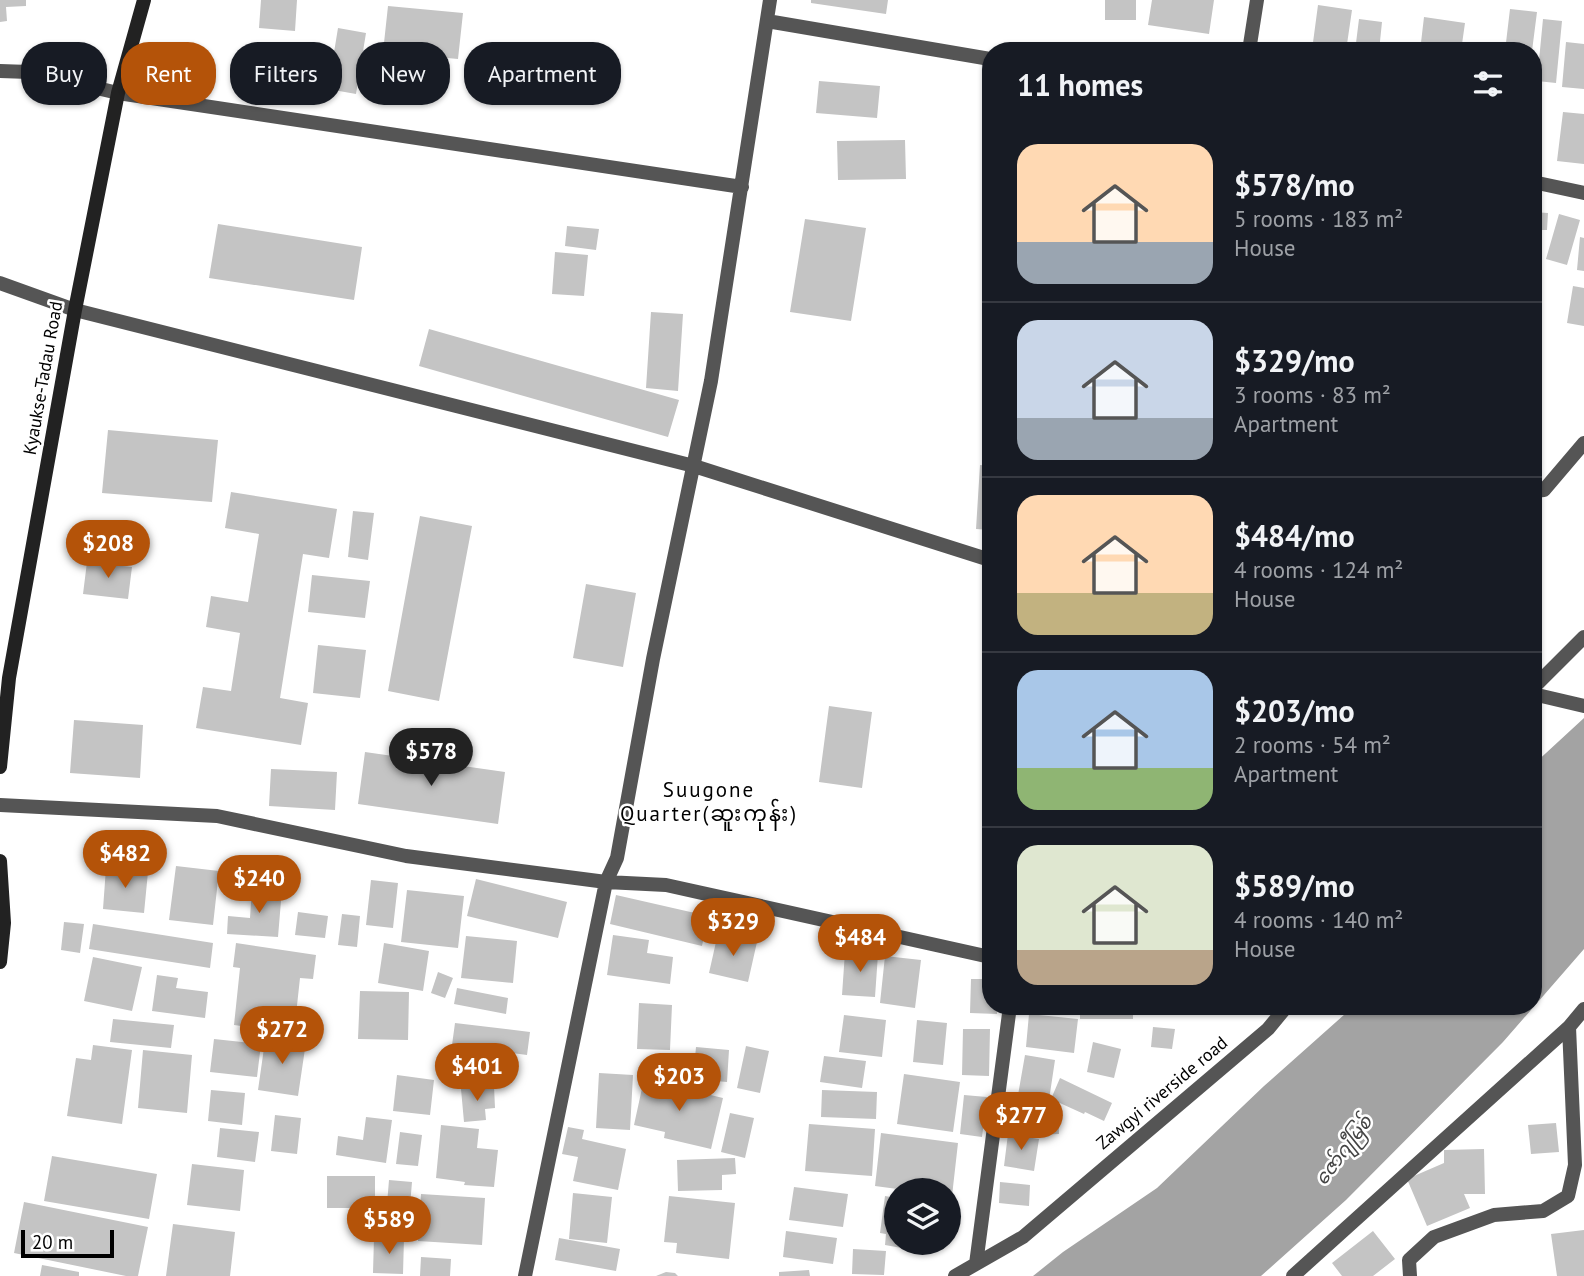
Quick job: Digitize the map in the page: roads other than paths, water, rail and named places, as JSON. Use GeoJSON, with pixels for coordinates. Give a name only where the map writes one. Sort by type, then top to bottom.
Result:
{"type":"FeatureCollection","features":[{"type":"Feature","properties":{"kind":"main road","name":"Kyaukse-Tadau Road"},"geometry":{"type":"LineString","coordinates":[[0,767],[9,678],[75,310],[118,93],[145,0]]}},
{"type":"Feature","properties":{"kind":"main road"},"geometry":{"type":"LineString","coordinates":[[0,861],[4,923],[0,962]]}},
{"type":"Feature","properties":{"kind":"street"},"geometry":{"type":"LineString","coordinates":[[525,1276],[606,882],[617,859],[653,659],[711,381],[770,0]]}},
{"type":"Feature","properties":{"kind":"street"},"geometry":{"type":"LineString","coordinates":[[1250,42],[1257,0]]}},
{"type":"Feature","properties":{"kind":"street"},"geometry":{"type":"LineString","coordinates":[[767,21],[982,58]]}},
{"type":"Feature","properties":{"kind":"street"},"geometry":{"type":"LineString","coordinates":[[0,71],[29,72],[118,93],[742,187]]}},
{"type":"Feature","properties":{"kind":"street"},"geometry":{"type":"LineString","coordinates":[[1542,184],[1584,193]]}},
{"type":"Feature","properties":{"kind":"street"},"geometry":{"type":"LineString","coordinates":[[0,283],[75,310],[694,466],[982,557]]}},
{"type":"Feature","properties":{"kind":"street"},"geometry":{"type":"LineString","coordinates":[[1542,490],[1584,443]]}},
{"type":"Feature","properties":{"kind":"street"},"geometry":{"type":"LineString","coordinates":[[1542,679],[1584,637]]}},
{"type":"Feature","properties":{"kind":"street"},"geometry":{"type":"LineString","coordinates":[[1542,696],[1584,706]]}},
{"type":"Feature","properties":{"kind":"street"},"geometry":{"type":"LineString","coordinates":[[0,805],[217,816],[406,856],[606,882],[666,885],[982,955]]}},
{"type":"Feature","properties":{"kind":"street"},"geometry":{"type":"LineString","coordinates":[[1293,1276],[1569,1027],[1584,1009]]}},
{"type":"Feature","properties":{"kind":"street"},"geometry":{"type":"LineString","coordinates":[[976,1264],[1009,1015]]}},
{"type":"Feature","properties":{"kind":"street","name":"Zawgyi riverside road"},"geometry":{"type":"LineString","coordinates":[[955,1276],[1023,1237],[1268,1029],[1280,1015]]}},
{"type":"Feature","properties":{"kind":"street"},"geometry":{"type":"LineString","coordinates":[[1410,1276],[1409,1260],[1434,1237],[1494,1215],[1543,1211],[1568,1196],[1575,1165],[1569,1027]]}},
{"type":"Feature","properties":{"kind":"water"},"geometry":{"type":"Polygon","coordinates":[[[1584,718],[1584,949],[1542,997],[1542,757],[1584,718]]]}},
{"type":"Feature","properties":{"kind":"water","name":"ဇော်ဂျီမြစ်"},"geometry":{"type":"Polygon","coordinates":[[[1344,1015],[1527,1015],[1346,1200],[1261,1276],[1033,1276],[1063,1252],[1157,1188],[1264,1086],[1344,1015]]]}},
{"type":"Feature","properties":{"kind":"district","name":"Suugone Quarter(ဆူးကုန်း)"},"geometry":{"type":"Point","coordinates":[709,802]}}]}
